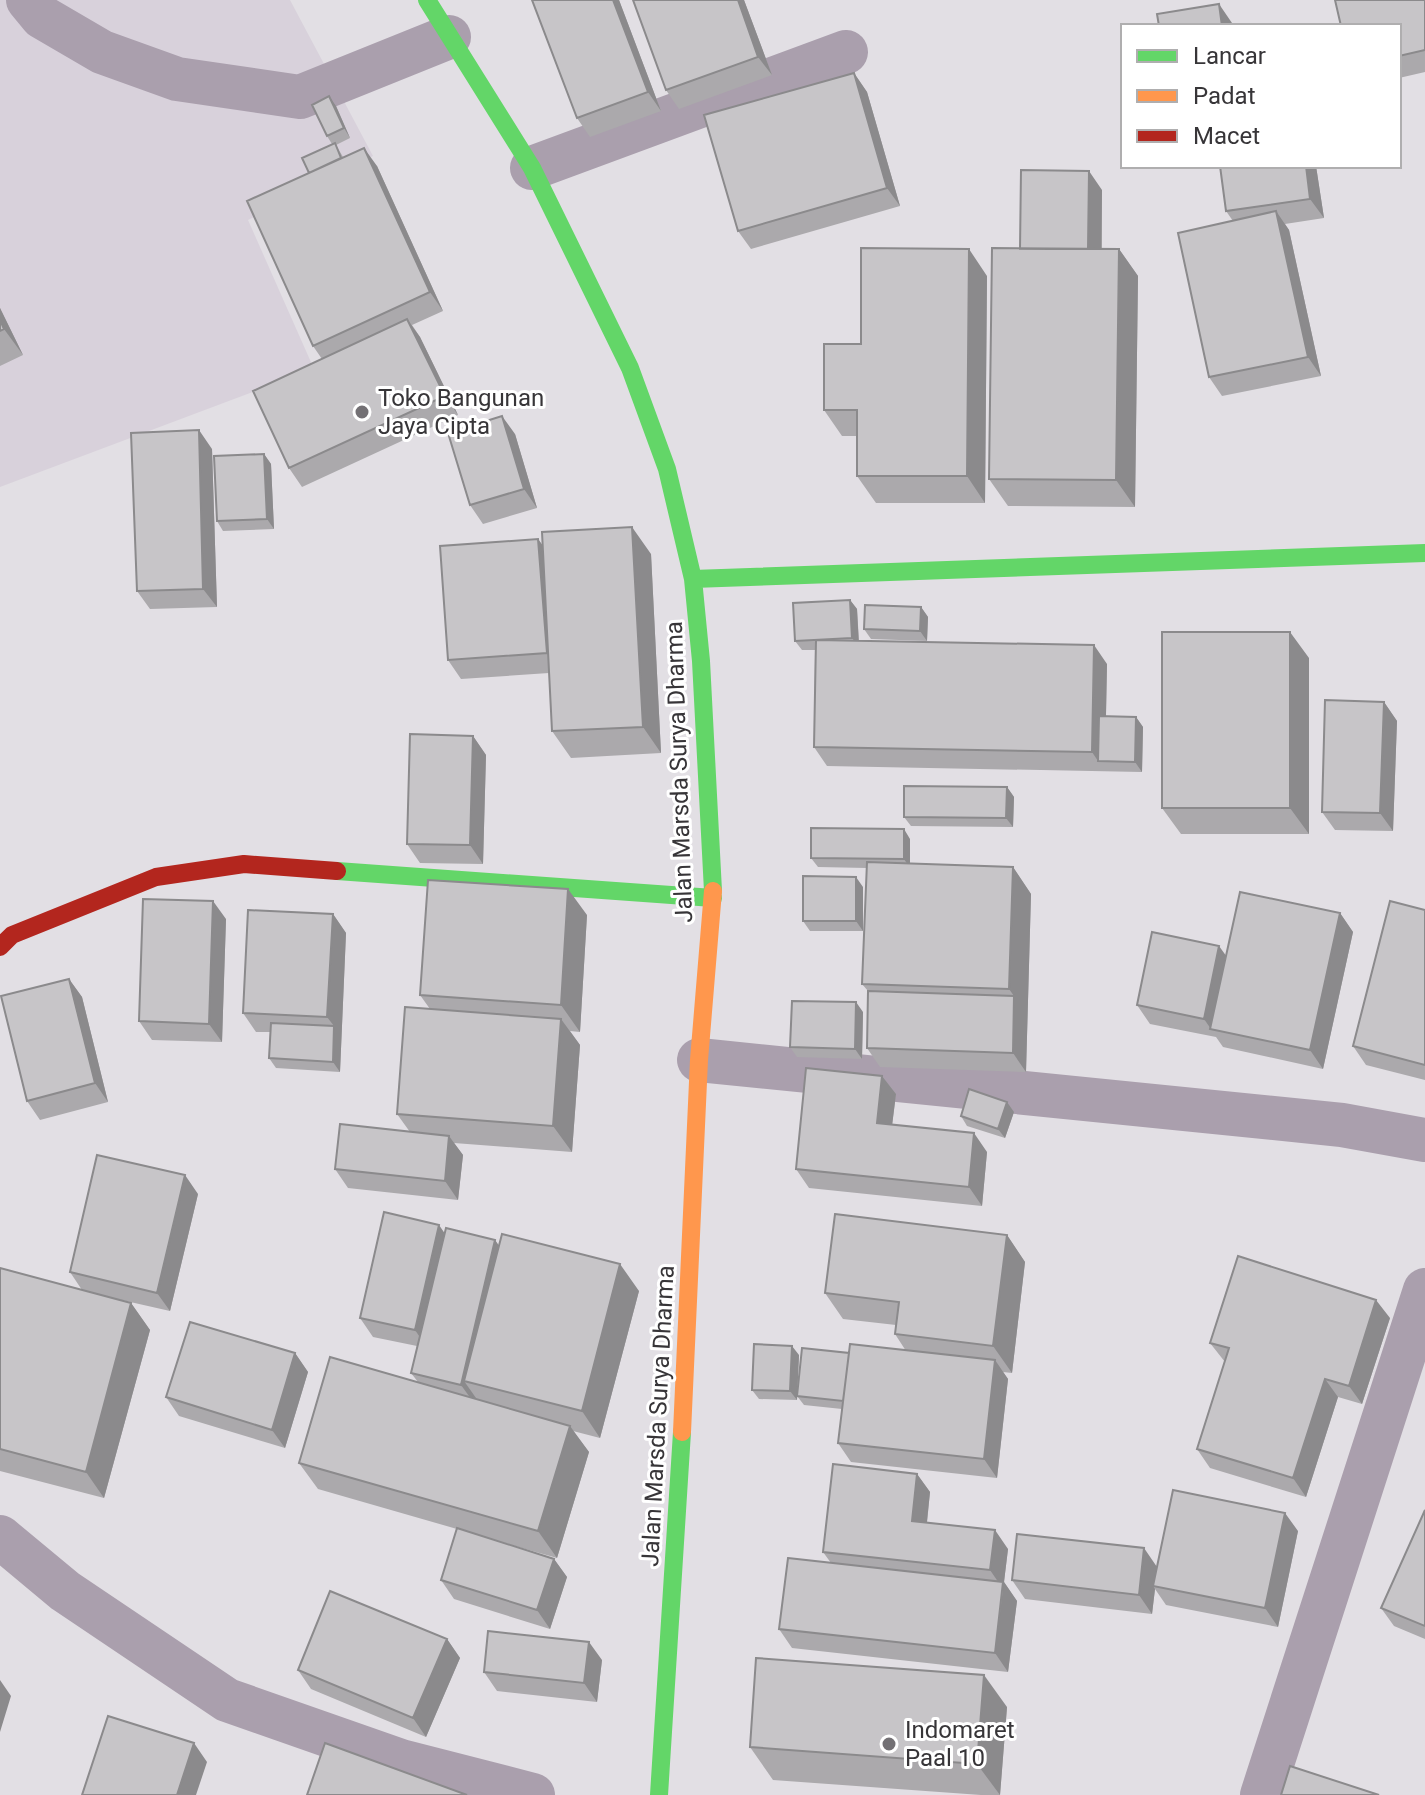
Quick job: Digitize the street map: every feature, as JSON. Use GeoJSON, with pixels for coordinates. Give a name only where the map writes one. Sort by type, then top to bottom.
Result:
{"type":"FeatureCollection","features":[{"type":"Feature","properties":{"kind":"main road","name":"Jalan Marsda Surya Dharma"},"geometry":{"type":"LineString","coordinates":[[427,0],[532,168],[630,368],[667,469],[693,579],[701,661],[713,898],[699,1060],[680,1473],[659,1795]]}},
{"type":"Feature","properties":{"kind":"main road"},"geometry":{"type":"LineString","coordinates":[[693,579],[1425,553]]}},
{"type":"Feature","properties":{"kind":"main road"},"geometry":{"type":"LineString","coordinates":[[0,947],[12,935],[156,877],[244,864],[713,898]]}},
{"type":"Feature","properties":{"kind":"street"},"geometry":{"type":"LineString","coordinates":[[28,0],[42,17],[102,52],[177,79],[300,97],[449,37]]}},
{"type":"Feature","properties":{"kind":"street"},"geometry":{"type":"LineString","coordinates":[[532,168],[846,52]]}},
{"type":"Feature","properties":{"kind":"street"},"geometry":{"type":"LineString","coordinates":[[699,1060],[1342,1125],[1425,1140]]}},
{"type":"Feature","properties":{"kind":"street"},"geometry":{"type":"LineString","coordinates":[[1262,1795],[1425,1290]]}},
{"type":"Feature","properties":{"kind":"street"},"geometry":{"type":"LineString","coordinates":[[0,1537],[65,1591],[227,1700],[401,1761],[533,1795]]}},
{"type":"Feature","properties":{"kind":"shaded area"},"geometry":{"type":"Polygon","coordinates":[[[0,0],[290,0],[373,156],[248,220],[314,369],[0,487],[0,0]]]}},
{"type":"Feature","properties":{"kind":"building"},"geometry":{"type":"Polygon","coordinates":[[[532,0],[613,0],[648,92],[577,118],[532,0]]]}},
{"type":"Feature","properties":{"kind":"building"},"geometry":{"type":"Polygon","coordinates":[[[633,0],[738,0],[758,57],[666,90],[633,0]]]}},
{"type":"Feature","properties":{"kind":"building"},"geometry":{"type":"Polygon","coordinates":[[[1335,0],[1425,0],[1425,50],[1401,56],[1401,24],[1341,24],[1335,0]]]}},
{"type":"Feature","properties":{"kind":"building"},"geometry":{"type":"Polygon","coordinates":[[[1219,4],[1222,24],[1159,24],[1157,14],[1219,4]]]}},
{"type":"Feature","properties":{"kind":"building"},"geometry":{"type":"Polygon","coordinates":[[[854,73],[887,188],[738,231],[704,115],[854,73]]]}},
{"type":"Feature","properties":{"kind":"building"},"geometry":{"type":"Polygon","coordinates":[[[329,96],[344,128],[327,136],[312,105],[329,96]]]}},
{"type":"Feature","properties":{"kind":"building"},"geometry":{"type":"Polygon","coordinates":[[[335,143],[341,158],[309,173],[302,158],[335,143]]]}},
{"type":"Feature","properties":{"kind":"building"},"geometry":{"type":"Polygon","coordinates":[[[364,148],[430,292],[313,346],[247,201],[364,148]]]}},
{"type":"Feature","properties":{"kind":"building"},"geometry":{"type":"Polygon","coordinates":[[[1220,168],[1306,168],[1310,199],[1226,211],[1220,168]]]}},
{"type":"Feature","properties":{"kind":"building"},"geometry":{"type":"Polygon","coordinates":[[[1021,170],[1089,171],[1088,249],[1020,249],[1021,170]]]}},
{"type":"Feature","properties":{"kind":"building"},"geometry":{"type":"Polygon","coordinates":[[[1276,211],[1308,357],[1209,377],[1178,233],[1276,211]]]}},
{"type":"Feature","properties":{"kind":"building"},"geometry":{"type":"Polygon","coordinates":[[[861,248],[969,249],[967,476],[857,476],[857,410],[824,410],[824,344],[861,344],[861,248]]]}},
{"type":"Feature","properties":{"kind":"building"},"geometry":{"type":"Polygon","coordinates":[[[992,248],[1119,249],[1116,480],[989,479],[992,248]]]}},
{"type":"Feature","properties":{"kind":"building","name":"Toko Bangunan Jaya Cipta"},"geometry":{"type":"Polygon","coordinates":[[[407,319],[445,396],[289,468],[253,391],[407,319]]]}},
{"type":"Feature","properties":{"kind":"building"},"geometry":{"type":"Polygon","coordinates":[[[502,416],[524,489],[470,505],[448,433],[502,416]]]}},
{"type":"Feature","properties":{"kind":"building"},"geometry":{"type":"Polygon","coordinates":[[[199,430],[203,589],[137,591],[131,433],[199,430]]]}},
{"type":"Feature","properties":{"kind":"building"},"geometry":{"type":"Polygon","coordinates":[[[264,454],[267,519],[217,521],[214,456],[264,454]]]}},
{"type":"Feature","properties":{"kind":"building"},"geometry":{"type":"Polygon","coordinates":[[[632,527],[643,727],[552,731],[542,532],[632,527]]]}},
{"type":"Feature","properties":{"kind":"building"},"geometry":{"type":"Polygon","coordinates":[[[538,539],[547,653],[448,660],[440,546],[538,539]]]}},
{"type":"Feature","properties":{"kind":"building"},"geometry":{"type":"Polygon","coordinates":[[[850,600],[852,638],[795,641],[793,603],[850,600]]]}},
{"type":"Feature","properties":{"kind":"building"},"geometry":{"type":"Polygon","coordinates":[[[865,605],[921,607],[920,631],[864,629],[865,605]]]}},
{"type":"Feature","properties":{"kind":"building"},"geometry":{"type":"Polygon","coordinates":[[[1162,632],[1290,632],[1290,808],[1162,808],[1162,632]]]}},
{"type":"Feature","properties":{"kind":"building"},"geometry":{"type":"Polygon","coordinates":[[[816,640],[1094,645],[1092,752],[814,747],[816,640]]]}},
{"type":"Feature","properties":{"kind":"building"},"geometry":{"type":"Polygon","coordinates":[[[1325,700],[1384,702],[1380,813],[1322,812],[1325,700]]]}},
{"type":"Feature","properties":{"kind":"building"},"geometry":{"type":"Polygon","coordinates":[[[1099,716],[1136,717],[1135,762],[1098,761],[1099,716]]]}},
{"type":"Feature","properties":{"kind":"building"},"geometry":{"type":"Polygon","coordinates":[[[410,734],[473,736],[470,845],[407,844],[410,734]]]}},
{"type":"Feature","properties":{"kind":"building"},"geometry":{"type":"Polygon","coordinates":[[[904,786],[1007,787],[1006,818],[904,817],[904,786]]]}},
{"type":"Feature","properties":{"kind":"building"},"geometry":{"type":"Polygon","coordinates":[[[811,828],[904,829],[904,859],[811,858],[811,828]]]}},
{"type":"Feature","properties":{"kind":"building"},"geometry":{"type":"Polygon","coordinates":[[[867,862],[1013,867],[1009,989],[862,984],[867,862]]]}},
{"type":"Feature","properties":{"kind":"building"},"geometry":{"type":"Polygon","coordinates":[[[803,876],[856,877],[856,921],[803,921],[803,876]]]}},
{"type":"Feature","properties":{"kind":"building"},"geometry":{"type":"Polygon","coordinates":[[[428,880],[568,889],[561,1005],[420,995],[428,880]]]}},
{"type":"Feature","properties":{"kind":"building"},"geometry":{"type":"Polygon","coordinates":[[[1240,892],[1340,913],[1310,1050],[1210,1029],[1240,892]]]}},
{"type":"Feature","properties":{"kind":"building"},"geometry":{"type":"Polygon","coordinates":[[[143,899],[213,901],[209,1024],[139,1021],[143,899]]]}},
{"type":"Feature","properties":{"kind":"building"},"geometry":{"type":"Polygon","coordinates":[[[1390,901],[1425,910],[1425,1065],[1353,1046],[1390,901]]]}},
{"type":"Feature","properties":{"kind":"building"},"geometry":{"type":"Polygon","coordinates":[[[248,910],[333,914],[327,1017],[243,1013],[248,910]]]}},
{"type":"Feature","properties":{"kind":"building"},"geometry":{"type":"Polygon","coordinates":[[[1152,932],[1219,946],[1204,1019],[1137,1005],[1152,932]]]}},
{"type":"Feature","properties":{"kind":"building"},"geometry":{"type":"Polygon","coordinates":[[[69,979],[95,1083],[27,1101],[1,996],[69,979]]]}},
{"type":"Feature","properties":{"kind":"building"},"geometry":{"type":"Polygon","coordinates":[[[868,991],[1014,996],[1013,1053],[867,1048],[868,991]]]}},
{"type":"Feature","properties":{"kind":"building"},"geometry":{"type":"Polygon","coordinates":[[[792,1001],[856,1002],[855,1049],[790,1047],[792,1001]]]}},
{"type":"Feature","properties":{"kind":"building"},"geometry":{"type":"Polygon","coordinates":[[[405,1007],[561,1019],[553,1126],[397,1114],[405,1007]]]}},
{"type":"Feature","properties":{"kind":"building"},"geometry":{"type":"Polygon","coordinates":[[[271,1023],[334,1026],[333,1062],[269,1058],[271,1023]]]}},
{"type":"Feature","properties":{"kind":"building"},"geometry":{"type":"Polygon","coordinates":[[[806,1068],[882,1076],[877,1123],[974,1133],[969,1187],[796,1169],[806,1068]]]}},
{"type":"Feature","properties":{"kind":"building"},"geometry":{"type":"Polygon","coordinates":[[[969,1089],[1007,1102],[998,1129],[961,1116],[969,1089]]]}},
{"type":"Feature","properties":{"kind":"building"},"geometry":{"type":"Polygon","coordinates":[[[340,1124],[449,1136],[445,1181],[335,1169],[340,1124]]]}},
{"type":"Feature","properties":{"kind":"building"},"geometry":{"type":"Polygon","coordinates":[[[97,1155],[185,1175],[157,1293],[70,1272],[97,1155]]]}},
{"type":"Feature","properties":{"kind":"building"},"geometry":{"type":"Polygon","coordinates":[[[384,1212],[439,1225],[415,1330],[360,1318],[384,1212]]]}},
{"type":"Feature","properties":{"kind":"building"},"geometry":{"type":"Polygon","coordinates":[[[835,1214],[1007,1235],[993,1346],[895,1334],[899,1302],[825,1293],[835,1214]]]}},
{"type":"Feature","properties":{"kind":"building"},"geometry":{"type":"Polygon","coordinates":[[[446,1228],[495,1240],[461,1385],[411,1373],[446,1228]]]}},
{"type":"Feature","properties":{"kind":"building"},"geometry":{"type":"Polygon","coordinates":[[[502,1234],[620,1264],[582,1411],[464,1381],[502,1234]]]}},
{"type":"Feature","properties":{"kind":"building"},"geometry":{"type":"Polygon","coordinates":[[[1238,1256],[1376,1300],[1349,1386],[1325,1379],[1293,1478],[1197,1449],[1229,1348],[1210,1343],[1238,1256]]]}},
{"type":"Feature","properties":{"kind":"building"},"geometry":{"type":"Polygon","coordinates":[[[0,1268],[131,1303],[86,1472],[0,1449],[0,1268]]]}},
{"type":"Feature","properties":{"kind":"building"},"geometry":{"type":"Polygon","coordinates":[[[190,1322],[295,1353],[272,1430],[166,1397],[190,1322]]]}},
{"type":"Feature","properties":{"kind":"building"},"geometry":{"type":"Polygon","coordinates":[[[754,1344],[792,1346],[790,1391],[752,1390],[754,1344]]]}},
{"type":"Feature","properties":{"kind":"building"},"geometry":{"type":"Polygon","coordinates":[[[850,1344],[995,1360],[984,1459],[838,1443],[850,1344]]]}},
{"type":"Feature","properties":{"kind":"building"},"geometry":{"type":"Polygon","coordinates":[[[802,1348],[849,1353],[843,1401],[797,1396],[802,1348]]]}},
{"type":"Feature","properties":{"kind":"building"},"geometry":{"type":"Polygon","coordinates":[[[330,1357],[570,1426],[538,1531],[299,1463],[330,1357]]]}},
{"type":"Feature","properties":{"kind":"building"},"geometry":{"type":"Polygon","coordinates":[[[833,1464],[917,1474],[912,1521],[995,1530],[990,1570],[823,1552],[833,1464]]]}},
{"type":"Feature","properties":{"kind":"building"},"geometry":{"type":"Polygon","coordinates":[[[1173,1490],[1285,1513],[1265,1608],[1153,1586],[1173,1490]]]}},
{"type":"Feature","properties":{"kind":"building"},"geometry":{"type":"Polygon","coordinates":[[[1425,1510],[1425,1626],[1381,1608],[1425,1510]]]}},
{"type":"Feature","properties":{"kind":"building"},"geometry":{"type":"Polygon","coordinates":[[[457,1528],[554,1559],[537,1610],[441,1580],[457,1528]]]}},
{"type":"Feature","properties":{"kind":"building"},"geometry":{"type":"Polygon","coordinates":[[[1017,1534],[1144,1548],[1139,1595],[1012,1580],[1017,1534]]]}},
{"type":"Feature","properties":{"kind":"building"},"geometry":{"type":"Polygon","coordinates":[[[788,1558],[1003,1582],[995,1653],[779,1629],[788,1558]]]}},
{"type":"Feature","properties":{"kind":"building"},"geometry":{"type":"Polygon","coordinates":[[[330,1591],[447,1639],[413,1718],[298,1670],[330,1591]]]}},
{"type":"Feature","properties":{"kind":"building"},"geometry":{"type":"Polygon","coordinates":[[[488,1631],[589,1642],[584,1683],[484,1672],[488,1631]]]}},
{"type":"Feature","properties":{"kind":"building"},"geometry":{"type":"Polygon","coordinates":[[[756,1658],[984,1675],[977,1764],[750,1747],[756,1658]]]}},
{"type":"Feature","properties":{"kind":"building"},"geometry":{"type":"Polygon","coordinates":[[[108,1716],[194,1743],[177,1795],[82,1795],[108,1716]]]}},
{"type":"Feature","properties":{"kind":"building"},"geometry":{"type":"Polygon","coordinates":[[[325,1743],[467,1795],[307,1795],[325,1743]]]}},
{"type":"Feature","properties":{"kind":"building"},"geometry":{"type":"Polygon","coordinates":[[[1290,1766],[1379,1795],[1281,1795],[1290,1766]]]}},
{"type":"Feature","properties":{"kind":"traffic: fast"},"geometry":{"type":"LineString","coordinates":[[427,0],[532,168],[630,368],[667,469],[693,579],[701,661],[713,891]]}},
{"type":"Feature","properties":{"kind":"traffic: fast"},"geometry":{"type":"LineString","coordinates":[[693,579],[1425,553]]}},
{"type":"Feature","properties":{"kind":"traffic: fast"},"geometry":{"type":"LineString","coordinates":[[337,871],[713,898]]}},
{"type":"Feature","properties":{"kind":"traffic: fast"},"geometry":{"type":"LineString","coordinates":[[659,1795],[682,1432]]}},
{"type":"Feature","properties":{"kind":"traffic: slow"},"geometry":{"type":"LineString","coordinates":[[682,1432],[699,1060],[713,891]]}},
{"type":"Feature","properties":{"kind":"traffic: jam"},"geometry":{"type":"LineString","coordinates":[[0,947],[12,935],[156,877],[244,864],[337,871]]}},
{"type":"Feature","properties":{"kind":"place","name":"Toko Bangunan Jaya Cipta"},"geometry":{"type":"Point","coordinates":[362,412]}},
{"type":"Feature","properties":{"kind":"place","name":"Indomaret Paal 10"},"geometry":{"type":"Point","coordinates":[889,1744]}}]}
